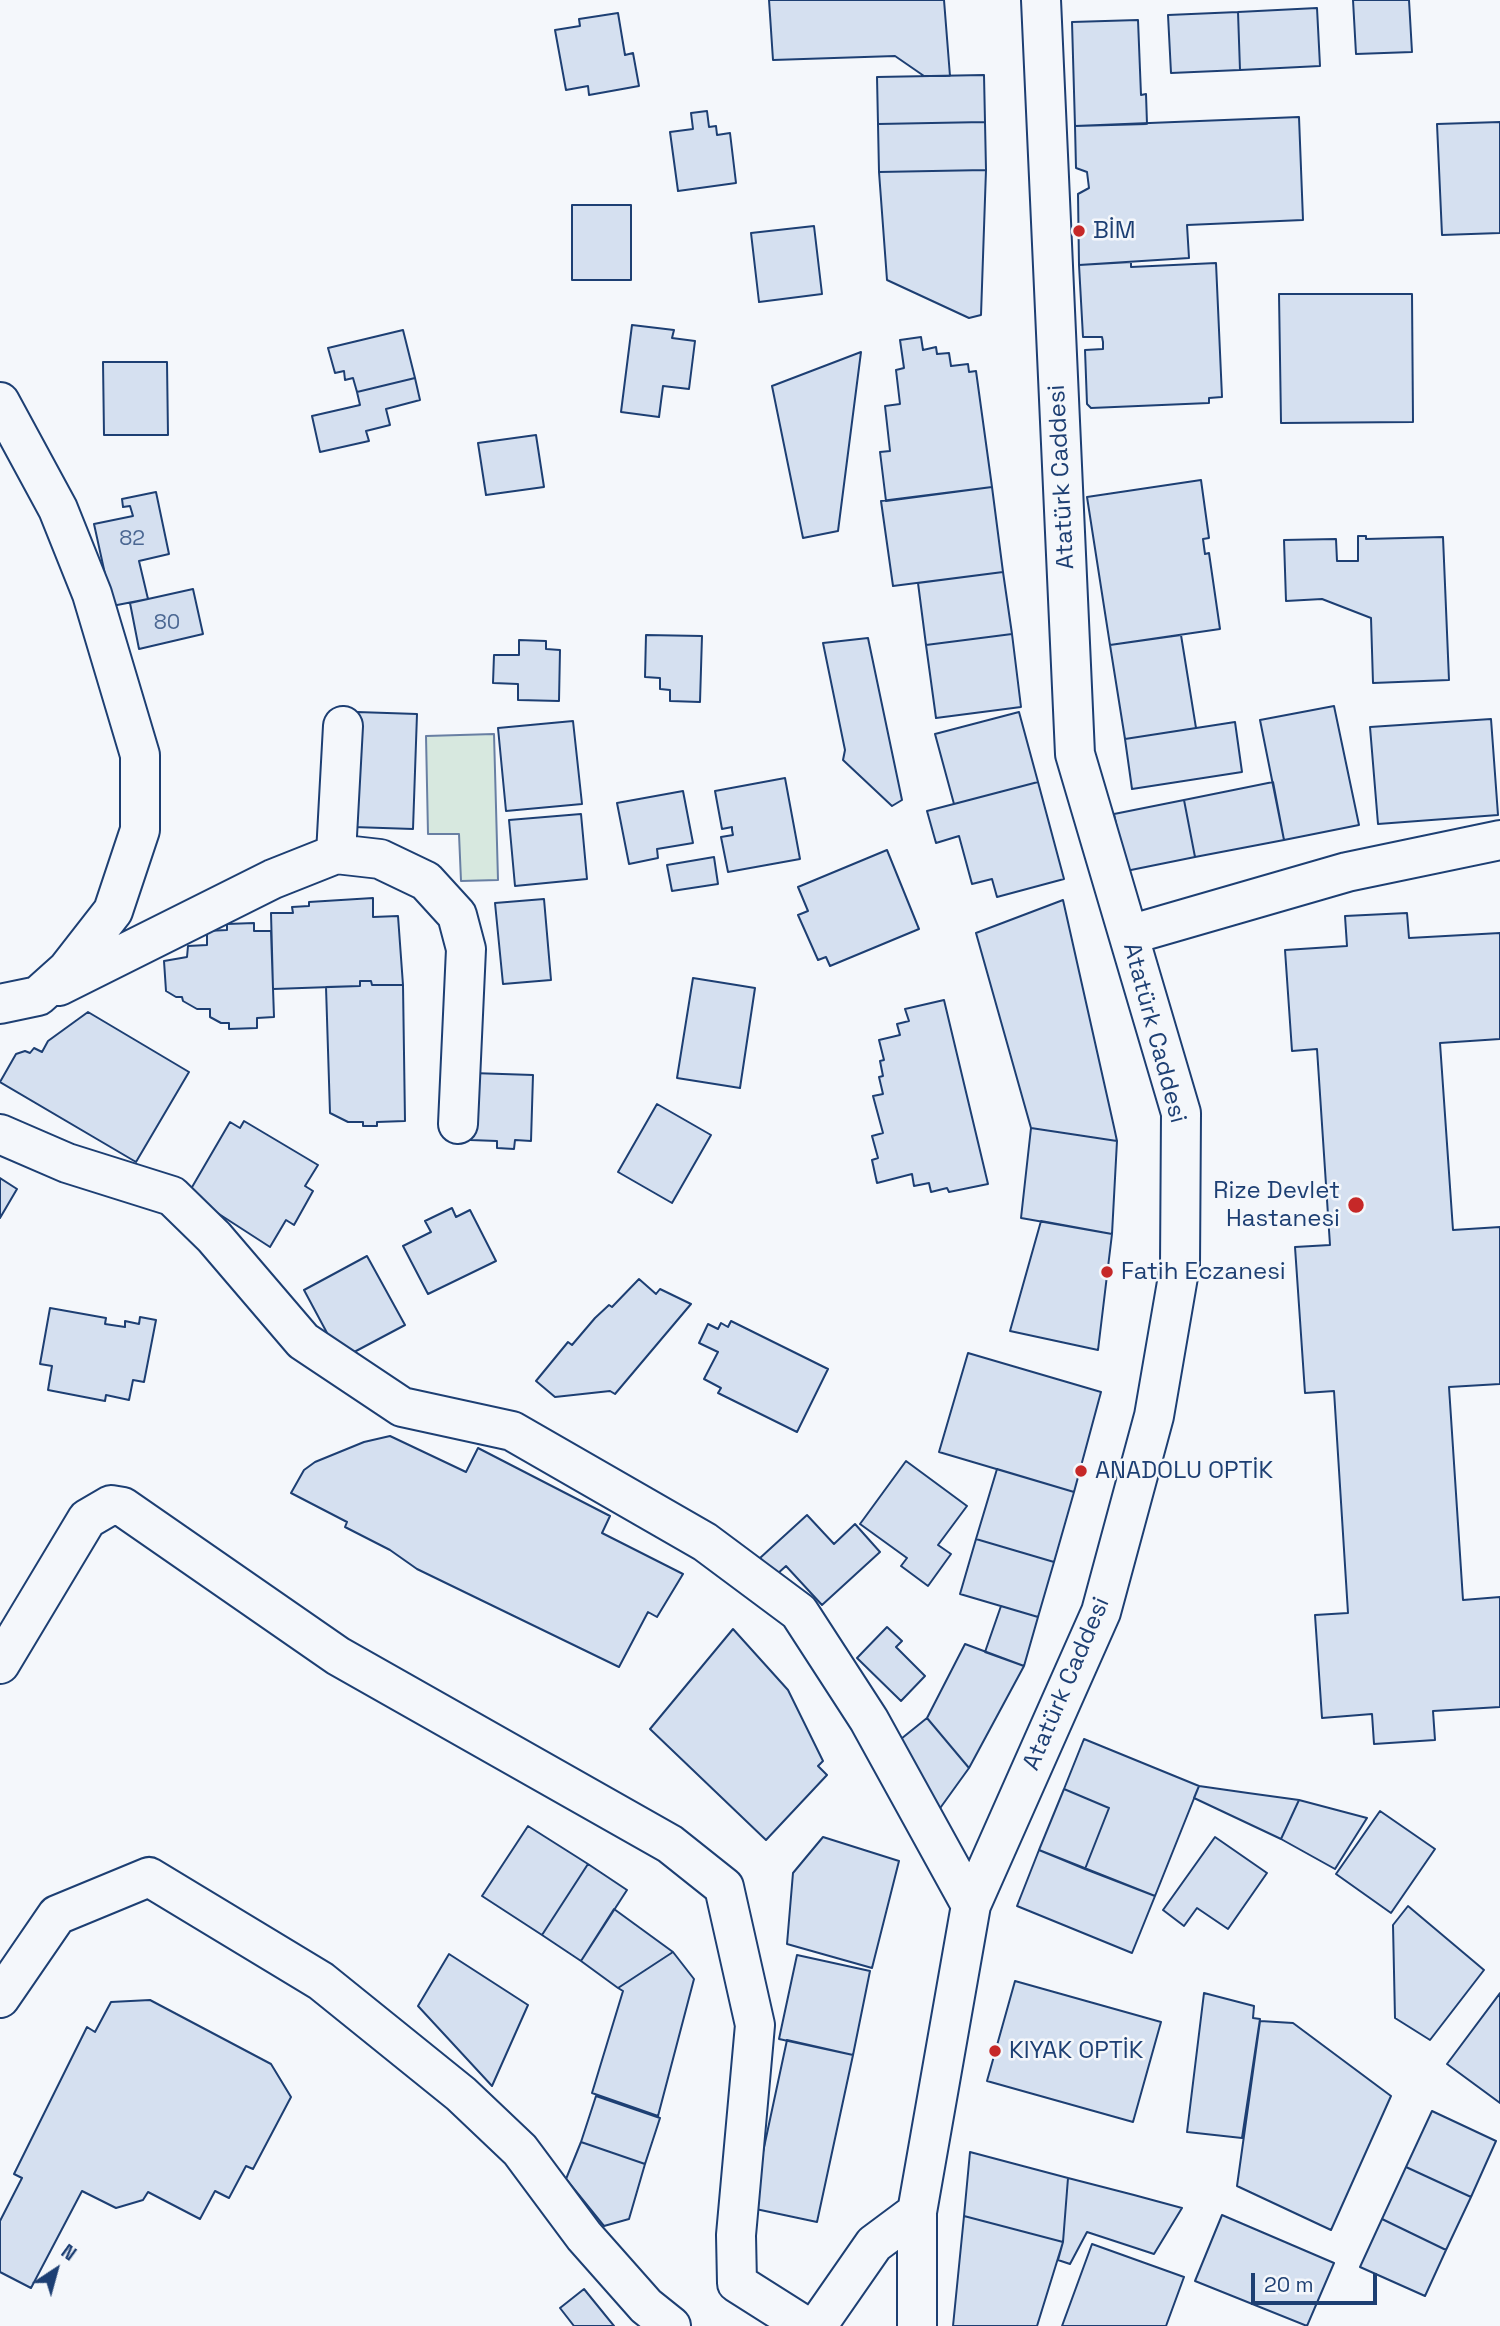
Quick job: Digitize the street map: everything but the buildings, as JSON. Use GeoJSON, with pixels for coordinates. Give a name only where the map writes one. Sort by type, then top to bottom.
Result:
{"type":"FeatureCollection","features":[{"type":"Feature","properties":{"kind":"street","name":"Atatürk Caddesi"},"geometry":{"type":"LineString","coordinates":[[917,2326],[917,2212],[971,1905],[1101,1612],[1154,1416],[1180,1265],[1181,1113],[1075,754],[1041,0]]}},
{"type":"Feature","properties":{"kind":"street"},"geometry":{"type":"LineString","coordinates":[[0,402],[58,509],[92,594],[140,755],[140,830],[113,911],[67,970],[38,996]]}},
{"type":"Feature","properties":{"kind":"street"},"geometry":{"type":"LineString","coordinates":[[336,854],[343,726]]}},
{"type":"Feature","properties":{"kind":"street"},"geometry":{"type":"LineString","coordinates":[[1129,936],[1347,872],[1500,840]]}},
{"type":"Feature","properties":{"kind":"street"},"geometry":{"type":"LineString","coordinates":[[0,1004],[38,996],[273,878],[336,854],[380,859],[426,881],[457,915],[466,949],[458,1124]]}},
{"type":"Feature","properties":{"kind":"street"},"geometry":{"type":"LineString","coordinates":[[0,1134],[67,1163],[172,1196],[214,1237],[303,1341],[391,1400],[402,1407],[512,1431],[705,1542],[799,1612],[869,1720],[971,1905]]}},
{"type":"Feature","properties":{"kind":"street"},"geometry":{"type":"LineString","coordinates":[[0,1664],[87,1519],[111,1505],[124,1507],[338,1656],[670,1844],[724,1887],[755,2025],[736,2235],[737,2283],[805,2326]]}},
{"type":"Feature","properties":{"kind":"street"},"geometry":{"type":"LineString","coordinates":[[0,1998],[57,1915],[149,1877],[321,1981],[461,2094],[520,2150],[584,2236],[646,2306],[671,2326]]}},
{"type":"Feature","properties":{"kind":"street"},"geometry":{"type":"LineString","coordinates":[[817,2326],[874,2244],[917,2212]]}},
{"type":"Feature","properties":{"kind":"shaded area"},"geometry":{"type":"Polygon","coordinates":[[[494,734],[498,880],[461,881],[459,834],[428,834],[426,736],[494,734]]]}},
{"type":"Feature","properties":{"kind":"place","name":"BİM"},"geometry":{"type":"Point","coordinates":[1079,231]}},
{"type":"Feature","properties":{"kind":"place","name":"Rize Devlet Hastanesi"},"geometry":{"type":"Point","coordinates":[1356,1205]}},
{"type":"Feature","properties":{"kind":"place","name":"Fatih Eczanesi"},"geometry":{"type":"Point","coordinates":[1107,1272]}},
{"type":"Feature","properties":{"kind":"place","name":"ANADOLU OPTİK"},"geometry":{"type":"Point","coordinates":[1081,1471]}},
{"type":"Feature","properties":{"kind":"place","name":"KIYAK OPTİK"},"geometry":{"type":"Point","coordinates":[995,2051]}}]}
